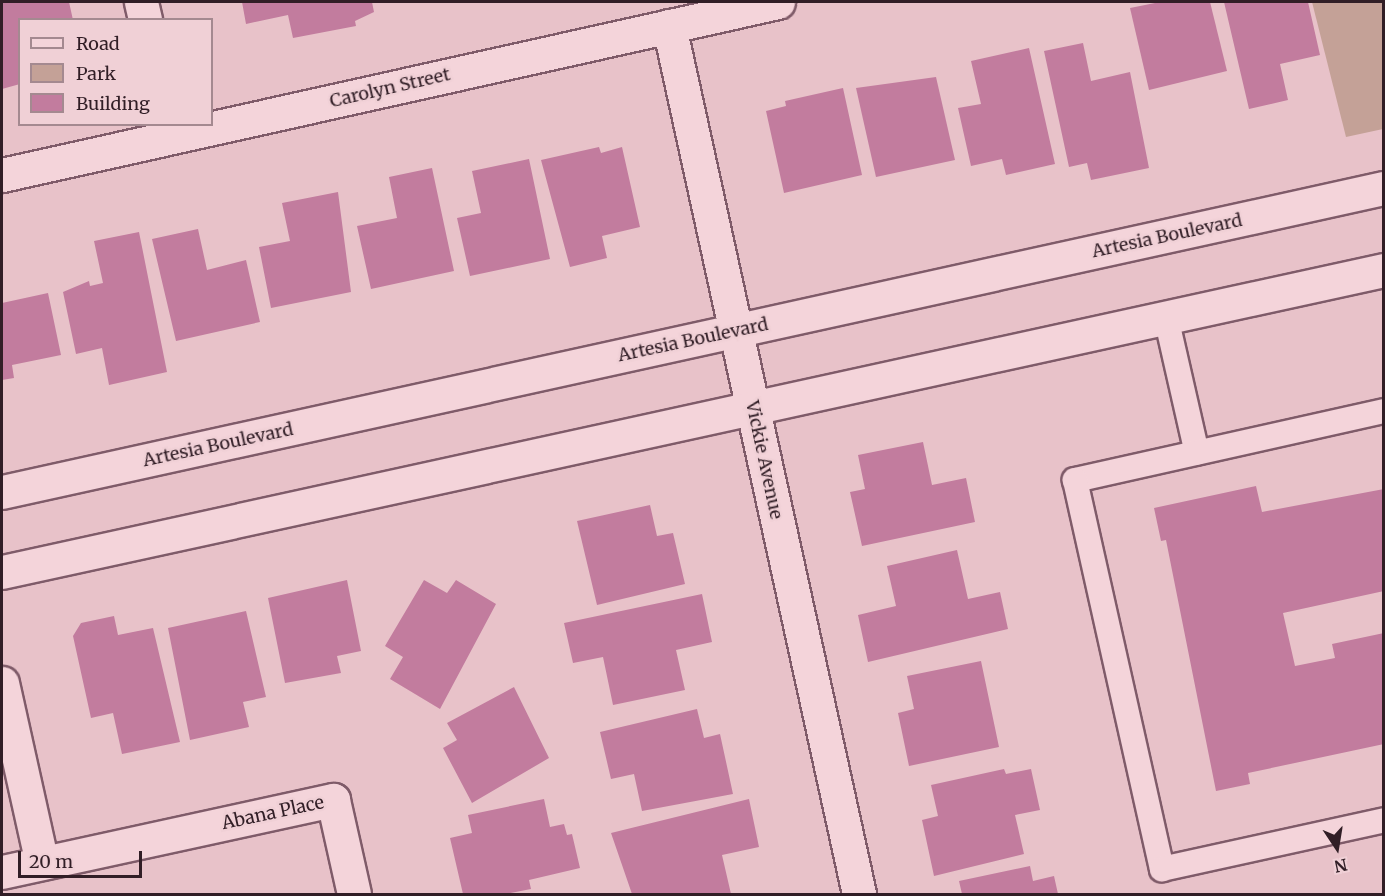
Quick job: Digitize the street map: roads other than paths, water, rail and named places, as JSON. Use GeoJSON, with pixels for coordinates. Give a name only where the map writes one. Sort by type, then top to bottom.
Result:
{"type":"FeatureCollection","features":[{"type":"Feature","properties":{"kind":"main road"},"geometry":{"type":"LineString","coordinates":[[141,2],[145,18]]}},
{"type":"Feature","properties":{"kind":"main road","name":"Carolyn Street"},"geometry":{"type":"LineString","coordinates":[[213,122],[778,2]]}},
{"type":"Feature","properties":{"kind":"main road","name":"Vickie Avenue"},"geometry":{"type":"LineString","coordinates":[[669,26],[859,894]]}},
{"type":"Feature","properties":{"kind":"main road","name":"Carolyn Street"},"geometry":{"type":"LineString","coordinates":[[2,175],[194,126]]}},
{"type":"Feature","properties":{"kind":"main road","name":"Artesia Boulevard"},"geometry":{"type":"LineString","coordinates":[[2,492],[1383,188]]}},
{"type":"Feature","properties":{"kind":"main road"},"geometry":{"type":"LineString","coordinates":[[2,572],[1383,270]]}},
{"type":"Feature","properties":{"kind":"main road"},"geometry":{"type":"LineString","coordinates":[[2,683],[42,863]]}},
{"type":"Feature","properties":{"kind":"main road","name":"Abana Place"},"geometry":{"type":"LineString","coordinates":[[2,872],[333,800],[354,894]]}},
{"type":"Feature","properties":{"kind":"lane"},"geometry":{"type":"LineString","coordinates":[[1166,317],[1197,453]]}},
{"type":"Feature","properties":{"kind":"lane"},"geometry":{"type":"LineString","coordinates":[[1383,411],[1075,480],[1162,870],[1383,820]]}}]}
